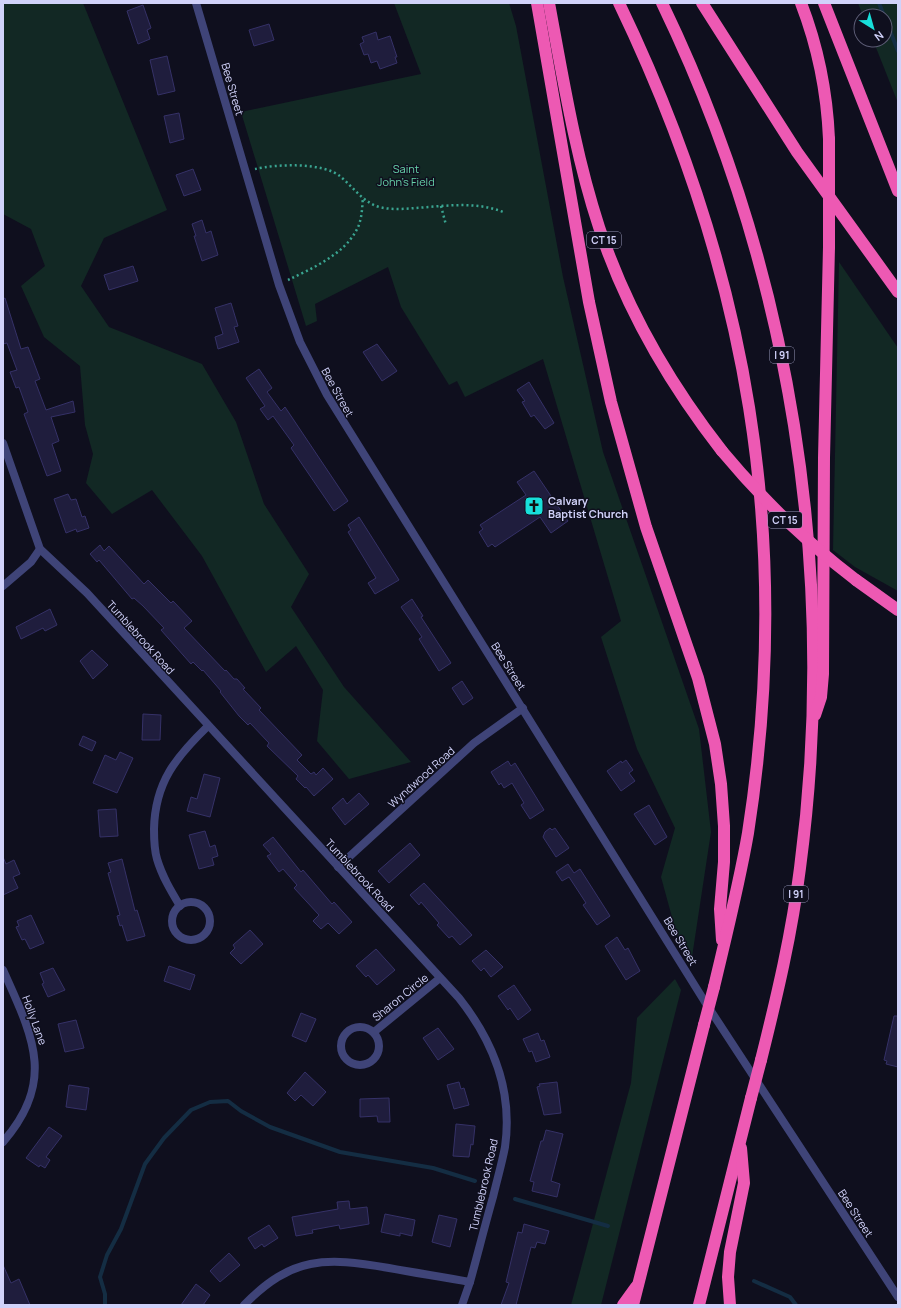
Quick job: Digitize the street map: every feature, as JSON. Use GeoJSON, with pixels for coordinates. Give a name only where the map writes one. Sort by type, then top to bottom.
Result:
{"type":"FeatureCollection","features":[{"type":"Feature","properties":{"kind":"highway"},"geometry":{"type":"LineString","coordinates":[[537,3],[588,294],[611,402],[623,449],[651,542],[700,684],[715,744],[721,784],[724,833],[720,909],[723,950]]}},
{"type":"Feature","properties":{"kind":"highway","name":"CT 15"},"geometry":{"type":"LineString","coordinates":[[549,3],[579,152],[592,203],[606,245],[628,300],[657,358],[686,404],[722,451],[755,490],[822,554],[898,610]]}},
{"type":"Feature","properties":{"kind":"highway"},"geometry":{"type":"LineString","coordinates":[[619,3],[672,122],[694,184],[714,248],[731,312],[751,414],[761,495],[765,552],[766,613],[760,724],[745,849],[723,950],[633,1305]]}},
{"type":"Feature","properties":{"kind":"highway","name":"I 91"},"geometry":{"type":"LineString","coordinates":[[662,3],[698,81],[728,162],[759,259],[781,353],[798,450],[809,560],[812,638],[811,726],[805,824],[799,876],[783,969],[699,1305]]}},
{"type":"Feature","properties":{"kind":"highway"},"geometry":{"type":"LineString","coordinates":[[702,3],[797,152],[898,292]]}},
{"type":"Feature","properties":{"kind":"highway"},"geometry":{"type":"LineString","coordinates":[[801,3],[811,30],[821,70],[827,105],[830,139],[824,458],[823,674],[821,697],[811,726]]}},
{"type":"Feature","properties":{"kind":"highway"},"geometry":{"type":"LineString","coordinates":[[824,3],[898,191]]}},
{"type":"Feature","properties":{"kind":"highway"},"geometry":{"type":"LineString","coordinates":[[730,1305],[728,1277],[730,1252],[744,1183],[740,1142]]}},
{"type":"Feature","properties":{"kind":"highway"},"geometry":{"type":"LineString","coordinates":[[623,1305],[638,1285]]}},
{"type":"Feature","properties":{"kind":"street","name":"Bee Street"},"geometry":{"type":"LineString","coordinates":[[196,3],[279,285],[300,342],[330,401],[523,708],[705,1002],[898,1297]]}},
{"type":"Feature","properties":{"kind":"street"},"geometry":{"type":"LineString","coordinates":[[3,443],[40,548],[31,562],[3,586]]}},
{"type":"Feature","properties":{"kind":"street","name":"Tumblebrook Road"},"geometry":{"type":"LineString","coordinates":[[40,548],[87,593],[440,978],[472,1015],[486,1037],[498,1067],[506,1106],[505,1148],[470,1282],[462,1305]]}},
{"type":"Feature","properties":{"kind":"street","name":"Wyndwood Road"},"geometry":{"type":"LineString","coordinates":[[338,867],[474,743],[523,708]]}},
{"type":"Feature","properties":{"kind":"street"},"geometry":{"type":"LineString","coordinates":[[180,906],[162,875],[156,858],[154,841],[157,801],[162,783],[173,764],[186,747],[208,726]]}},
{"type":"Feature","properties":{"kind":"street"},"geometry":{"type":"LineString","coordinates":[[187,903],[196,903],[206,910],[210,923],[207,931],[202,937],[189,940],[182,938],[176,933],[172,920],[175,911],[180,906],[187,903]]}},
{"type":"Feature","properties":{"kind":"street","name":"Holly Lane"},"geometry":{"type":"LineString","coordinates":[[3,970],[24,1020],[35,1053],[36,1074],[29,1098],[19,1123],[3,1142]]}},
{"type":"Feature","properties":{"kind":"street","name":"Sharon Circle"},"geometry":{"type":"LineString","coordinates":[[374,1032],[440,978]]}},
{"type":"Feature","properties":{"kind":"street","name":"Sharon Circle"},"geometry":{"type":"LineString","coordinates":[[361,1026],[374,1032],[378,1039],[379,1048],[373,1060],[359,1065],[351,1063],[345,1058],[340,1046],[342,1038],[346,1032],[361,1026]]}},
{"type":"Feature","properties":{"kind":"street"},"geometry":{"type":"LineString","coordinates":[[244,1305],[272,1280],[290,1270],[309,1263],[330,1261],[352,1262],[470,1282]]}},
{"type":"Feature","properties":{"kind":"path"},"geometry":{"type":"LineString","coordinates":[[245,171],[274,166],[321,167],[333,171],[363,198],[379,207],[394,209],[441,206],[477,206],[493,208],[503,212]]}},
{"type":"Feature","properties":{"kind":"path"},"geometry":{"type":"LineString","coordinates":[[279,285],[341,250],[356,231],[360,220],[363,198]]}},
{"type":"Feature","properties":{"kind":"path"},"geometry":{"type":"LineString","coordinates":[[441,206],[446,225]]}},
{"type":"Feature","properties":{"kind":"green space"},"geometry":{"type":"Polygon","coordinates":[[[3,3],[83,3],[167,210],[104,238],[81,286],[109,327],[202,364],[236,422],[264,504],[309,574],[291,607],[344,687],[411,762],[349,779],[317,741],[323,690],[296,646],[266,672],[202,556],[152,490],[112,514],[86,483],[93,454],[85,425],[80,366],[44,337],[21,286],[45,266],[31,229],[3,214],[3,3]]]}},
{"type":"Feature","properties":{"kind":"green space","name":"Saint John's Field"},"geometry":{"type":"Polygon","coordinates":[[[394,3],[509,3],[516,26],[563,277],[603,452],[699,729],[711,832],[692,957],[681,950],[661,877],[675,828],[637,749],[601,637],[621,621],[543,359],[465,397],[457,381],[449,385],[401,307],[388,267],[315,304],[317,321],[306,326],[241,112],[421,74],[394,3]]]}},
{"type":"Feature","properties":{"kind":"green space"},"geometry":{"type":"Polygon","coordinates":[[[858,3],[898,3],[898,103],[876,48],[893,48],[893,8],[860,8],[858,3]]]}},
{"type":"Feature","properties":{"kind":"green space"},"geometry":{"type":"Polygon","coordinates":[[[839,262],[898,348],[898,591],[855,567],[833,550],[839,262]]]}},
{"type":"Feature","properties":{"kind":"green space"},"geometry":{"type":"Polygon","coordinates":[[[675,979],[681,990],[601,1305],[571,1305],[631,1083],[637,1018],[675,979]]]}},
{"type":"Feature","properties":{"kind":"building"},"geometry":{"type":"Polygon","coordinates":[[[143,5],[151,28],[147,30],[150,39],[138,44],[127,11],[143,5]]]}},
{"type":"Feature","properties":{"kind":"building"},"geometry":{"type":"Polygon","coordinates":[[[269,24],[274,40],[254,46],[249,30],[269,24]]]}},
{"type":"Feature","properties":{"kind":"building"},"geometry":{"type":"Polygon","coordinates":[[[376,32],[378,40],[390,36],[397,57],[395,57],[397,63],[380,69],[377,61],[371,63],[368,54],[364,55],[360,44],[364,42],[362,37],[376,32]]]}},
{"type":"Feature","properties":{"kind":"building"},"geometry":{"type":"Polygon","coordinates":[[[167,56],[175,91],[158,95],[150,60],[167,56]]]}},
{"type":"Feature","properties":{"kind":"building"},"geometry":{"type":"Polygon","coordinates":[[[179,113],[184,139],[170,143],[164,116],[179,113]]]}},
{"type":"Feature","properties":{"kind":"building"},"geometry":{"type":"Polygon","coordinates":[[[193,169],[201,190],[184,196],[176,175],[193,169]]]}},
{"type":"Feature","properties":{"kind":"building"},"geometry":{"type":"Polygon","coordinates":[[[202,220],[206,233],[211,231],[218,255],[202,261],[194,236],[196,236],[192,224],[202,220]]]}},
{"type":"Feature","properties":{"kind":"building"},"geometry":{"type":"Polygon","coordinates":[[[133,266],[138,281],[109,290],[104,275],[133,266]]]}},
{"type":"Feature","properties":{"kind":"building"},"geometry":{"type":"Polygon","coordinates":[[[5,298],[21,349],[28,347],[40,379],[35,381],[46,410],[73,401],[75,412],[51,417],[59,441],[52,444],[61,471],[47,476],[24,414],[28,412],[19,387],[16,388],[10,372],[17,370],[7,343],[3,344],[3,299],[5,298]]]}},
{"type":"Feature","properties":{"kind":"building"},"geometry":{"type":"Polygon","coordinates":[[[231,303],[238,326],[234,327],[239,342],[218,349],[215,337],[223,334],[215,308],[231,303]]]}},
{"type":"Feature","properties":{"kind":"building"},"geometry":{"type":"Polygon","coordinates":[[[377,344],[397,371],[382,381],[363,352],[377,344]]]}},
{"type":"Feature","properties":{"kind":"building"},"geometry":{"type":"Polygon","coordinates":[[[259,369],[272,388],[267,392],[281,411],[285,407],[348,501],[334,511],[291,448],[294,445],[273,416],[268,420],[260,409],[265,406],[246,378],[259,369]]]}},
{"type":"Feature","properties":{"kind":"building"},"geometry":{"type":"Polygon","coordinates":[[[529,382],[554,423],[545,429],[534,415],[531,417],[522,402],[525,401],[517,390],[529,382]]]}},
{"type":"Feature","properties":{"kind":"building","name":"Calvary Baptist Church"},"geometry":{"type":"Polygon","coordinates":[[[534,471],[568,521],[551,533],[540,517],[495,547],[492,544],[488,547],[479,532],[483,529],[480,525],[526,495],[517,482],[534,471]]]}},
{"type":"Feature","properties":{"kind":"building"},"geometry":{"type":"Polygon","coordinates":[[[68,494],[71,500],[76,499],[82,517],[85,516],[89,528],[77,532],[76,529],[66,533],[54,499],[68,494]]]}},
{"type":"Feature","properties":{"kind":"building"},"geometry":{"type":"Polygon","coordinates":[[[359,517],[399,580],[375,594],[368,583],[376,578],[348,532],[351,530],[348,525],[359,517]]]}},
{"type":"Feature","properties":{"kind":"building"},"geometry":{"type":"Polygon","coordinates":[[[100,545],[104,551],[109,546],[144,584],[148,580],[171,603],[173,601],[192,621],[184,628],[225,671],[226,670],[234,679],[237,679],[245,688],[243,689],[261,708],[259,710],[302,755],[297,760],[311,774],[314,772],[316,775],[323,768],[333,779],[314,796],[296,779],[298,776],[267,746],[269,743],[250,723],[248,725],[239,716],[220,692],[221,691],[203,670],[202,671],[193,662],[191,664],[161,630],[164,628],[143,606],[134,598],[132,599],[99,560],[97,562],[90,554],[100,545]]]}},
{"type":"Feature","properties":{"kind":"building"},"geometry":{"type":"Polygon","coordinates":[[[412,599],[423,616],[421,617],[451,663],[439,671],[419,639],[422,637],[401,607],[412,599]]]}},
{"type":"Feature","properties":{"kind":"building"},"geometry":{"type":"Polygon","coordinates":[[[50,609],[57,625],[45,631],[43,628],[21,639],[16,627],[50,609]]]}},
{"type":"Feature","properties":{"kind":"building"},"geometry":{"type":"Polygon","coordinates":[[[92,650],[108,665],[93,679],[80,661],[92,650]]]}},
{"type":"Feature","properties":{"kind":"building"},"geometry":{"type":"Polygon","coordinates":[[[462,681],[473,698],[463,705],[452,688],[462,681]]]}},
{"type":"Feature","properties":{"kind":"building"},"geometry":{"type":"Polygon","coordinates":[[[143,714],[161,715],[160,740],[142,740],[143,714]]]}},
{"type":"Feature","properties":{"kind":"building"},"geometry":{"type":"Polygon","coordinates":[[[83,736],[96,742],[92,751],[79,745],[83,736]]]}},
{"type":"Feature","properties":{"kind":"building"},"geometry":{"type":"Polygon","coordinates":[[[120,752],[133,758],[117,793],[93,783],[105,755],[116,760],[120,752]]]}},
{"type":"Feature","properties":{"kind":"building"},"geometry":{"type":"Polygon","coordinates":[[[626,760],[633,770],[629,773],[635,781],[621,791],[607,771],[621,761],[622,763],[626,760]]]}},
{"type":"Feature","properties":{"kind":"building"},"geometry":{"type":"Polygon","coordinates":[[[508,761],[511,766],[515,763],[544,810],[530,819],[521,805],[524,803],[512,783],[504,788],[501,783],[499,785],[491,772],[508,761]]]}},
{"type":"Feature","properties":{"kind":"building"},"geometry":{"type":"Polygon","coordinates":[[[204,774],[220,778],[210,817],[187,811],[191,797],[197,799],[204,774]]]}},
{"type":"Feature","properties":{"kind":"building"},"geometry":{"type":"Polygon","coordinates":[[[359,793],[369,804],[345,825],[332,808],[343,798],[347,804],[359,793]]]}},
{"type":"Feature","properties":{"kind":"building"},"geometry":{"type":"Polygon","coordinates":[[[649,805],[667,837],[655,845],[634,814],[649,805]]]}},
{"type":"Feature","properties":{"kind":"building"},"geometry":{"type":"Polygon","coordinates":[[[116,809],[118,836],[100,837],[98,810],[116,809]]]}},
{"type":"Feature","properties":{"kind":"building"},"geometry":{"type":"Polygon","coordinates":[[[550,828],[552,830],[555,828],[569,848],[556,857],[543,837],[545,832],[550,828]]]}},
{"type":"Feature","properties":{"kind":"building"},"geometry":{"type":"Polygon","coordinates":[[[205,831],[210,847],[215,845],[218,856],[212,858],[214,865],[199,869],[189,835],[205,831]]]}},
{"type":"Feature","properties":{"kind":"building"},"geometry":{"type":"Polygon","coordinates":[[[273,837],[301,872],[303,870],[332,904],[334,902],[352,922],[339,934],[328,923],[321,929],[313,921],[319,915],[294,888],[297,885],[283,869],[279,872],[267,856],[271,854],[263,845],[273,837]]]}},
{"type":"Feature","properties":{"kind":"building"},"geometry":{"type":"Polygon","coordinates":[[[410,843],[420,855],[389,883],[378,871],[410,843]]]}},
{"type":"Feature","properties":{"kind":"building"},"geometry":{"type":"Polygon","coordinates":[[[3,857],[6,864],[14,860],[20,874],[13,877],[18,888],[3,895],[3,857]]]}},
{"type":"Feature","properties":{"kind":"building"},"geometry":{"type":"Polygon","coordinates":[[[122,859],[135,911],[137,910],[145,936],[127,941],[122,925],[120,926],[117,916],[120,915],[108,873],[111,872],[108,863],[122,859]]]}},
{"type":"Feature","properties":{"kind":"building"},"geometry":{"type":"Polygon","coordinates":[[[568,864],[574,873],[580,869],[610,916],[597,925],[583,905],[586,903],[569,877],[562,881],[556,872],[568,864]]]}},
{"type":"Feature","properties":{"kind":"building"},"geometry":{"type":"Polygon","coordinates":[[[424,883],[472,935],[460,945],[452,936],[449,938],[437,925],[439,923],[421,902],[419,905],[410,895],[424,883]]]}},
{"type":"Feature","properties":{"kind":"building"},"geometry":{"type":"Polygon","coordinates":[[[31,915],[44,943],[30,949],[25,939],[22,940],[16,927],[19,926],[17,921],[31,915]]]}},
{"type":"Feature","properties":{"kind":"building"},"geometry":{"type":"Polygon","coordinates":[[[250,930],[263,944],[241,964],[230,953],[235,948],[233,945],[250,930]]]}},
{"type":"Feature","properties":{"kind":"building"},"geometry":{"type":"Polygon","coordinates":[[[617,937],[625,950],[628,948],[640,971],[626,980],[605,946],[617,937]]]}},
{"type":"Feature","properties":{"kind":"building"},"geometry":{"type":"Polygon","coordinates":[[[376,949],[395,970],[377,985],[368,975],[366,977],[356,966],[376,949]]]}},
{"type":"Feature","properties":{"kind":"building"},"geometry":{"type":"Polygon","coordinates":[[[486,950],[503,967],[491,977],[484,968],[481,971],[472,961],[486,950]]]}},
{"type":"Feature","properties":{"kind":"building"},"geometry":{"type":"Polygon","coordinates":[[[169,966],[195,975],[190,990],[164,981],[169,966]]]}},
{"type":"Feature","properties":{"kind":"building"},"geometry":{"type":"Polygon","coordinates":[[[53,968],[65,990],[48,997],[42,984],[44,983],[40,973],[53,968]]]}},
{"type":"Feature","properties":{"kind":"building"},"geometry":{"type":"Polygon","coordinates":[[[514,985],[531,1010],[518,1020],[510,1008],[508,1010],[498,996],[514,985]]]}},
{"type":"Feature","properties":{"kind":"building"},"geometry":{"type":"Polygon","coordinates":[[[301,1013],[316,1019],[306,1042],[292,1036],[301,1013]]]}},
{"type":"Feature","properties":{"kind":"building"},"geometry":{"type":"Polygon","coordinates":[[[894,1016],[898,1016],[898,1067],[886,1064],[887,1061],[884,1060],[894,1016]]]}},
{"type":"Feature","properties":{"kind":"building"},"geometry":{"type":"Polygon","coordinates":[[[76,1020],[84,1048],[65,1052],[58,1024],[76,1020]]]}},
{"type":"Feature","properties":{"kind":"building"},"geometry":{"type":"Polygon","coordinates":[[[438,1028],[454,1049],[438,1060],[423,1038],[438,1028]]]}},
{"type":"Feature","properties":{"kind":"building"},"geometry":{"type":"Polygon","coordinates":[[[538,1033],[541,1041],[544,1040],[550,1057],[536,1062],[532,1051],[529,1052],[523,1039],[538,1033]]]}},
{"type":"Feature","properties":{"kind":"building"},"geometry":{"type":"Polygon","coordinates":[[[305,1072],[326,1092],[313,1106],[301,1095],[295,1101],[287,1093],[305,1072]]]}},
{"type":"Feature","properties":{"kind":"building"},"geometry":{"type":"Polygon","coordinates":[[[459,1082],[461,1089],[464,1088],[469,1105],[454,1109],[447,1085],[459,1082]]]}},
{"type":"Feature","properties":{"kind":"building"},"geometry":{"type":"Polygon","coordinates":[[[557,1082],[561,1113],[544,1115],[537,1087],[540,1086],[539,1084],[557,1082]]]}},
{"type":"Feature","properties":{"kind":"building"},"geometry":{"type":"Polygon","coordinates":[[[69,1085],[89,1088],[86,1110],[66,1107],[69,1085]]]}},
{"type":"Feature","properties":{"kind":"building"},"geometry":{"type":"Polygon","coordinates":[[[389,1098],[390,1122],[378,1122],[377,1116],[360,1117],[360,1099],[389,1098]]]}},
{"type":"Feature","properties":{"kind":"building"},"geometry":{"type":"Polygon","coordinates":[[[456,1124],[475,1126],[473,1145],[471,1144],[469,1157],[453,1156],[456,1124]]]}},
{"type":"Feature","properties":{"kind":"building"},"geometry":{"type":"Polygon","coordinates":[[[49,1127],[62,1136],[46,1157],[50,1160],[45,1168],[40,1165],[39,1167],[26,1158],[49,1127]]]}},
{"type":"Feature","properties":{"kind":"building"},"geometry":{"type":"Polygon","coordinates":[[[546,1130],[563,1134],[551,1181],[560,1184],[557,1197],[532,1191],[534,1182],[530,1181],[541,1141],[543,1141],[546,1130]]]}},
{"type":"Feature","properties":{"kind":"building"},"geometry":{"type":"Polygon","coordinates":[[[349,1201],[350,1209],[367,1207],[369,1224],[340,1229],[339,1225],[312,1230],[313,1233],[296,1236],[292,1217],[338,1209],[337,1202],[349,1201]]]}},
{"type":"Feature","properties":{"kind":"building"},"geometry":{"type":"Polygon","coordinates":[[[385,1214],[415,1220],[412,1236],[400,1233],[400,1236],[381,1232],[385,1214]]]}},
{"type":"Feature","properties":{"kind":"building"},"geometry":{"type":"Polygon","coordinates":[[[439,1215],[457,1219],[450,1247],[432,1242],[439,1215]]]}},
{"type":"Feature","properties":{"kind":"building"},"geometry":{"type":"Polygon","coordinates":[[[524,1224],[549,1231],[545,1244],[537,1242],[535,1248],[531,1247],[516,1305],[501,1305],[509,1283],[506,1282],[518,1232],[522,1233],[524,1224]]]}},
{"type":"Feature","properties":{"kind":"building"},"geometry":{"type":"Polygon","coordinates":[[[269,1225],[278,1238],[264,1247],[262,1244],[255,1249],[248,1238],[269,1225]]]}},
{"type":"Feature","properties":{"kind":"building"},"geometry":{"type":"Polygon","coordinates":[[[229,1253],[240,1265],[220,1282],[210,1271],[229,1253]]]}},
{"type":"Feature","properties":{"kind":"building"},"geometry":{"type":"Polygon","coordinates":[[[3,1265],[11,1283],[19,1279],[30,1305],[3,1305],[3,1265]]]}},
{"type":"Feature","properties":{"kind":"building"},"geometry":{"type":"Polygon","coordinates":[[[196,1284],[210,1295],[203,1305],[181,1305],[196,1284]]]}},
{"type":"Feature","properties":{"kind":"waterway"},"geometry":{"type":"LineString","coordinates":[[879,3],[881,8]]}},
{"type":"Feature","properties":{"kind":"waterway"},"geometry":{"type":"LineString","coordinates":[[893,38],[898,51]]}},
{"type":"Feature","properties":{"kind":"waterway"},"geometry":{"type":"LineString","coordinates":[[105,1305],[105,1294],[100,1277],[107,1255],[121,1229],[145,1164],[164,1138],[191,1110],[210,1102],[228,1101],[241,1111],[270,1127],[340,1152],[433,1168],[475,1181]]}},
{"type":"Feature","properties":{"kind":"waterway"},"geometry":{"type":"LineString","coordinates":[[515,1199],[608,1226]]}},
{"type":"Feature","properties":{"kind":"waterway"},"geometry":{"type":"LineString","coordinates":[[754,1281],[790,1297],[796,1305]]}},
{"type":"Feature","properties":{"kind":"place","name":"Calvary Baptist Church"},"geometry":{"type":"Point","coordinates":[534,506]}}]}
